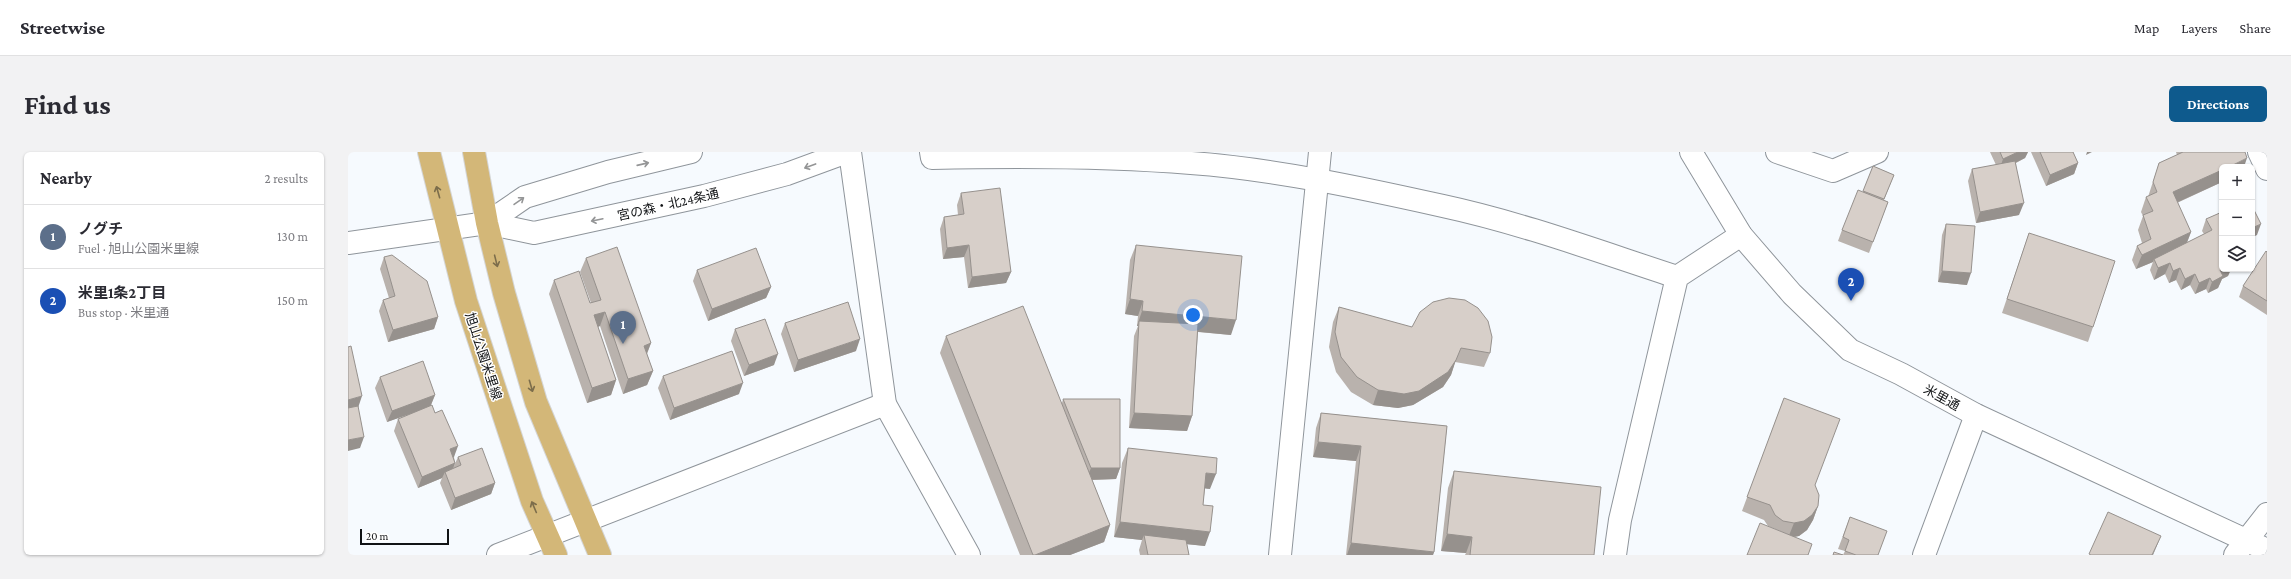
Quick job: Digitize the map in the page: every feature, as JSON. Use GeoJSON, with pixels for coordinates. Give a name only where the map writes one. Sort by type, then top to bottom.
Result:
{"type":"FeatureCollection","features":[{"type":"Feature","properties":{"kind":"main road","name":"旭山公園米里線"},"geometry":{"type":"LineString","coordinates":[[428,152],[466,301],[532,501],[556,555]]}},
{"type":"Feature","properties":{"kind":"main road"},"geometry":{"type":"LineString","coordinates":[[474,152],[487,223],[504,293],[536,402],[584,520],[600,555]]}},
{"type":"Feature","properties":{"kind":"street","name":"宮の森・北24条通"},"geometry":{"type":"LineString","coordinates":[[487,223],[525,197],[608,172],[691,152]]}},
{"type":"Feature","properties":{"kind":"street","name":"宮の森・北24条通"},"geometry":{"type":"LineString","coordinates":[[348,243],[449,230],[487,223],[534,234],[704,196],[787,174],[847,152]]}},
{"type":"Feature","properties":{"kind":"street"},"geometry":{"type":"LineString","coordinates":[[850,152],[885,404],[969,555]]}},
{"type":"Feature","properties":{"kind":"street"},"geometry":{"type":"LineString","coordinates":[[930,152],[932,158],[1030,156],[1192,163],[1316,180],[1445,206],[1540,232],[1676,277]]}},
{"type":"Feature","properties":{"kind":"street"},"geometry":{"type":"LineString","coordinates":[[1280,555],[1316,180],[1320,152]]}},
{"type":"Feature","properties":{"kind":"street","name":"米里通"},"geometry":{"type":"LineString","coordinates":[[1691,152],[1741,235],[1792,294],[1850,350],[1901,374],[1976,415],[2240,548],[2267,550]]}},
{"type":"Feature","properties":{"kind":"street"},"geometry":{"type":"LineString","coordinates":[[1777,152],[1833,171],[1877,152]]}},
{"type":"Feature","properties":{"kind":"street"},"geometry":{"type":"LineString","coordinates":[[2259,152],[2267,169]]}},
{"type":"Feature","properties":{"kind":"street"},"geometry":{"type":"LineString","coordinates":[[1615,555],[1620,520],[1676,277],[1741,235]]}},
{"type":"Feature","properties":{"kind":"street"},"geometry":{"type":"LineString","coordinates":[[498,555],[584,520],[885,404]]}},
{"type":"Feature","properties":{"kind":"street"},"geometry":{"type":"LineString","coordinates":[[1924,555],[1976,415]]}},
{"type":"Feature","properties":{"kind":"street"},"geometry":{"type":"LineString","coordinates":[[2240,548],[2267,514]]}},
{"type":"Feature","properties":{"kind":"building"},"geometry":{"type":"Polygon","coordinates":[[[2000,152],[2018,152],[2003,159],[2000,152]]]}},
{"type":"Feature","properties":{"kind":"building"},"geometry":{"type":"Polygon","coordinates":[[[2040,152],[2073,152],[2078,163],[2050,175],[2040,152]]]}},
{"type":"Feature","properties":{"kind":"building"},"geometry":{"type":"Polygon","coordinates":[[[2183,152],[2245,152],[2247,158],[2235,164],[2219,164],[2219,171],[2173,192],[2191,232],[2142,255],[2137,246],[2151,239],[2143,215],[2153,211],[2146,197],[2157,192],[2153,182],[2159,163],[2183,152]]]}},
{"type":"Feature","properties":{"kind":"building"},"geometry":{"type":"Polygon","coordinates":[[[2015,161],[2024,203],[1980,212],[1972,169],[2015,161]]]}},
{"type":"Feature","properties":{"kind":"building"},"geometry":{"type":"Polygon","coordinates":[[[1873,166],[1894,175],[1884,199],[1863,191],[1873,166]]]}},
{"type":"Feature","properties":{"kind":"building"},"geometry":{"type":"Polygon","coordinates":[[[1000,188],[1011,272],[972,277],[969,245],[947,248],[944,217],[964,214],[961,193],[1000,188]]]}},
{"type":"Feature","properties":{"kind":"building"},"geometry":{"type":"Polygon","coordinates":[[[1858,190],[1888,202],[1873,242],[1842,230],[1858,190]]]}},
{"type":"Feature","properties":{"kind":"building"},"geometry":{"type":"Polygon","coordinates":[[[2255,212],[2261,224],[2255,227],[2255,212]]]}},
{"type":"Feature","properties":{"kind":"building"},"geometry":{"type":"Polygon","coordinates":[[[2219,213],[2219,272],[2221,272],[2223,276],[2212,282],[2210,278],[2199,283],[2195,274],[2185,279],[2180,268],[2173,271],[2170,263],[2158,268],[2154,259],[2212,230],[2206,219],[2219,213]]]}},
{"type":"Feature","properties":{"kind":"building"},"geometry":{"type":"Polygon","coordinates":[[[1946,224],[1975,226],[1971,273],[1942,271],[1946,224]]]}},
{"type":"Feature","properties":{"kind":"building"},"geometry":{"type":"Polygon","coordinates":[[[2029,233],[2115,261],[2093,327],[2007,299],[2029,233]]]}},
{"type":"Feature","properties":{"kind":"building"},"geometry":{"type":"Polygon","coordinates":[[[1136,245],[1242,256],[1236,320],[1142,311],[1143,301],[1130,299],[1136,245]]]}},
{"type":"Feature","properties":{"kind":"building"},"geometry":{"type":"Polygon","coordinates":[[[617,247],[651,343],[644,346],[653,371],[628,379],[605,312],[594,315],[616,380],[592,388],[554,280],[579,271],[590,303],[601,300],[586,258],[617,247]]]}},
{"type":"Feature","properties":{"kind":"building"},"geometry":{"type":"Polygon","coordinates":[[[756,248],[771,287],[712,309],[697,270],[756,248]]]}},
{"type":"Feature","properties":{"kind":"building"},"geometry":{"type":"Polygon","coordinates":[[[2266,251],[2267,301],[2243,286],[2252,272],[2255,272],[2255,268],[2266,251]]]}},
{"type":"Feature","properties":{"kind":"building"},"geometry":{"type":"Polygon","coordinates":[[[392,255],[427,281],[438,317],[393,330],[383,300],[395,296],[384,257],[392,255]]]}},
{"type":"Feature","properties":{"kind":"building"},"geometry":{"type":"Polygon","coordinates":[[[1449,298],[1465,300],[1478,308],[1488,321],[1492,337],[1490,353],[1461,348],[1456,360],[1448,372],[1419,391],[1404,394],[1378,390],[1357,377],[1341,357],[1335,332],[1339,307],[1412,327],[1420,312],[1433,302],[1449,298]]]}},
{"type":"Feature","properties":{"kind":"building"},"geometry":{"type":"Polygon","coordinates":[[[848,302],[860,339],[798,360],[785,323],[848,302]]]}},
{"type":"Feature","properties":{"kind":"building"},"geometry":{"type":"Polygon","coordinates":[[[1023,306],[1110,525],[1035,555],[1033,555],[946,336],[1023,306]]]}},
{"type":"Feature","properties":{"kind":"building"},"geometry":{"type":"Polygon","coordinates":[[[765,319],[778,354],[749,365],[735,329],[765,319]]]}},
{"type":"Feature","properties":{"kind":"building"},"geometry":{"type":"Polygon","coordinates":[[[1139,321],[1198,324],[1192,416],[1134,413],[1139,321]]]}},
{"type":"Feature","properties":{"kind":"building"},"geometry":{"type":"Polygon","coordinates":[[[351,346],[362,396],[348,400],[348,347],[351,346]]]}},
{"type":"Feature","properties":{"kind":"building"},"geometry":{"type":"Polygon","coordinates":[[[732,351],[743,383],[674,408],[663,376],[732,351]]]}},
{"type":"Feature","properties":{"kind":"building"},"geometry":{"type":"Polygon","coordinates":[[[423,361],[435,395],[392,411],[380,377],[423,361]]]}},
{"type":"Feature","properties":{"kind":"building"},"geometry":{"type":"Polygon","coordinates":[[[1784,398],[1840,419],[1815,485],[1819,495],[1818,506],[1812,515],[1804,521],[1794,523],[1783,521],[1775,515],[1770,505],[1747,497],[1784,398]]]}},
{"type":"Feature","properties":{"kind":"building"},"geometry":{"type":"Polygon","coordinates":[[[1063,399],[1120,399],[1120,468],[1091,468],[1063,399]]]}},
{"type":"Feature","properties":{"kind":"building"},"geometry":{"type":"Polygon","coordinates":[[[432,405],[435,413],[442,410],[458,446],[450,449],[455,463],[422,477],[398,419],[432,405]]]}},
{"type":"Feature","properties":{"kind":"building"},"geometry":{"type":"Polygon","coordinates":[[[358,406],[364,437],[348,440],[348,408],[358,406]]]}},
{"type":"Feature","properties":{"kind":"building"},"geometry":{"type":"Polygon","coordinates":[[[1321,413],[1447,426],[1434,552],[1351,543],[1361,446],[1318,442],[1321,413]]]}},
{"type":"Feature","properties":{"kind":"building"},"geometry":{"type":"Polygon","coordinates":[[[482,448],[495,483],[455,498],[445,472],[461,465],[458,457],[482,448]]]}},
{"type":"Feature","properties":{"kind":"building"},"geometry":{"type":"Polygon","coordinates":[[[1128,448],[1217,458],[1216,474],[1206,473],[1203,505],[1213,506],[1210,532],[1120,522],[1128,448]]]}},
{"type":"Feature","properties":{"kind":"building"},"geometry":{"type":"Polygon","coordinates":[[[1454,471],[1601,487],[1594,555],[1470,555],[1472,537],[1447,534],[1454,471]]]}},
{"type":"Feature","properties":{"kind":"building"},"geometry":{"type":"Polygon","coordinates":[[[2108,512],[2161,536],[2152,555],[2089,554],[2108,512]]]}},
{"type":"Feature","properties":{"kind":"building"},"geometry":{"type":"Polygon","coordinates":[[[1850,517],[1887,531],[1878,555],[1856,555],[1845,551],[1849,540],[1843,537],[1850,517]]]}},
{"type":"Feature","properties":{"kind":"building"},"geometry":{"type":"Polygon","coordinates":[[[1760,523],[1812,544],[1808,555],[1747,555],[1760,523]]]}},
{"type":"Feature","properties":{"kind":"building"},"geometry":{"type":"Polygon","coordinates":[[[1144,535],[1186,540],[1189,555],[1148,555],[1144,535]]]}},
{"type":"Feature","properties":{"kind":"building"},"geometry":{"type":"Polygon","coordinates":[[[1834,552],[1843,555],[1833,555],[1834,552]]]}},
{"type":"Feature","properties":{"kind":"place","name":"米里1条2丁目"},"geometry":{"type":"Point","coordinates":[1851,301]}},
{"type":"Feature","properties":{"kind":"place","name":"ノグチ"},"geometry":{"type":"Point","coordinates":[623,344]}}]}
